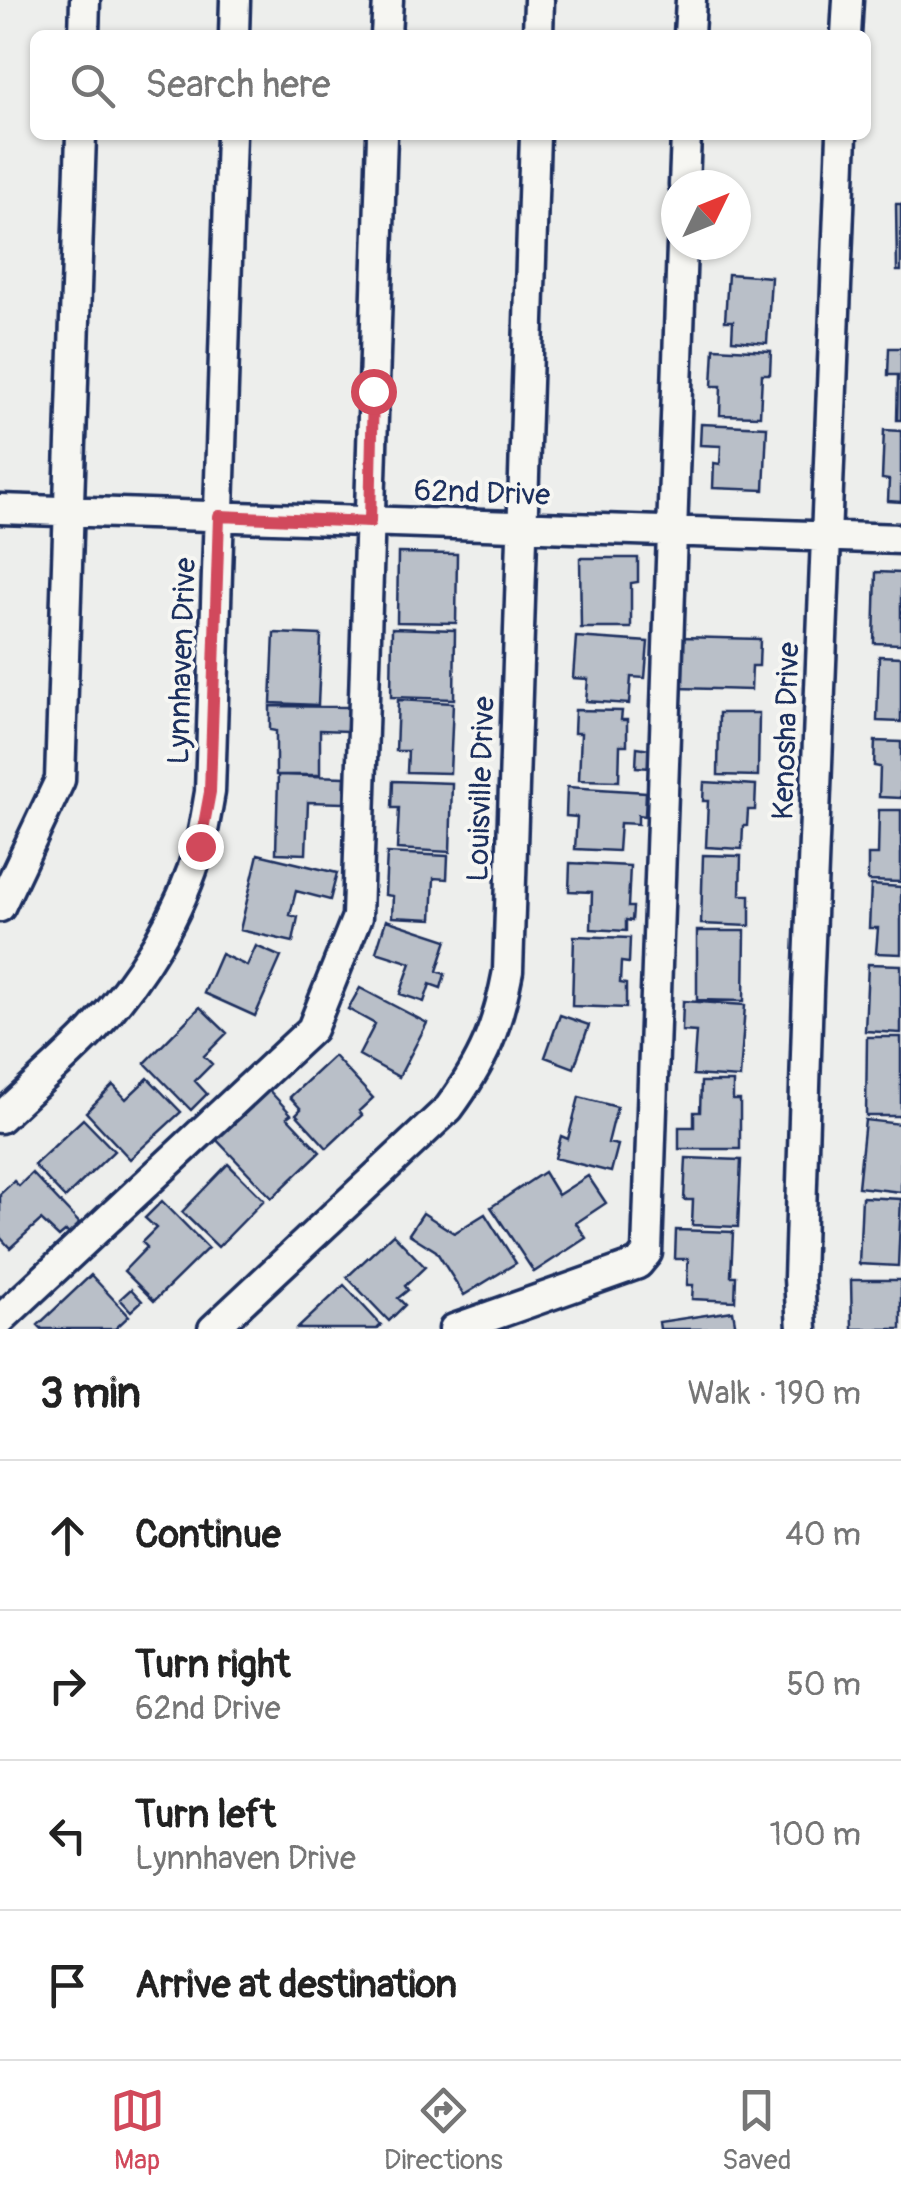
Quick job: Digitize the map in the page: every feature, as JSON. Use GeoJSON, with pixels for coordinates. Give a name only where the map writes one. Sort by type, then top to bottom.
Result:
{"type":"FeatureCollection","features":[{"type":"Feature","properties":{"kind":"street"},"geometry":{"type":"LineString","coordinates":[[84,30],[85,0]]}},
{"type":"Feature","properties":{"kind":"street"},"geometry":{"type":"LineString","coordinates":[[234,30],[235,0]]}},
{"type":"Feature","properties":{"kind":"street"},"geometry":{"type":"LineString","coordinates":[[386,30],[388,0]]}},
{"type":"Feature","properties":{"kind":"street"},"geometry":{"type":"LineString","coordinates":[[538,30],[539,0]]}},
{"type":"Feature","properties":{"kind":"street"},"geometry":{"type":"LineString","coordinates":[[690,30],[691,0]]}},
{"type":"Feature","properties":{"kind":"street"},"geometry":{"type":"LineString","coordinates":[[846,30],[848,0]]}},
{"type":"Feature","properties":{"kind":"street"},"geometry":{"type":"LineString","coordinates":[[0,907],[60,780],[81,140]]}},
{"type":"Feature","properties":{"kind":"street","name":"Lynnhaven Drive"},"geometry":{"type":"LineString","coordinates":[[0,1118],[91,1032],[128,988],[156,946],[200,846],[210,792],[231,140]]}},
{"type":"Feature","properties":{"kind":"street"},"geometry":{"type":"LineString","coordinates":[[0,1320],[312,1029],[357,917],[382,140]]}},
{"type":"Feature","properties":{"kind":"street","name":"Louisville Drive"},"geometry":{"type":"LineString","coordinates":[[212,1329],[449,1108],[487,1047],[500,1010],[508,971],[535,140]]}},
{"type":"Feature","properties":{"kind":"street"},"geometry":{"type":"LineString","coordinates":[[685,170],[686,140]]}},
{"type":"Feature","properties":{"kind":"street","name":"Kenosha Drive"},"geometry":{"type":"LineString","coordinates":[[802,1329],[800,1259],[842,140]]}},
{"type":"Feature","properties":{"kind":"street"},"geometry":{"type":"LineString","coordinates":[[454,1329],[638,1264],[648,1252],[681,260]]}},
{"type":"Feature","properties":{"kind":"street","name":"62nd Drive"},"geometry":{"type":"LineString","coordinates":[[0,509],[901,538]]}},
{"type":"Feature","properties":{"kind":"building"},"geometry":{"type":"Polygon","coordinates":[[[896,204],[901,204],[901,271],[897,271],[896,204]]]}},
{"type":"Feature","properties":{"kind":"building"},"geometry":{"type":"Polygon","coordinates":[[[728,274],[771,277],[767,343],[732,340],[733,321],[725,321],[728,274]]]}},
{"type":"Feature","properties":{"kind":"building"},"geometry":{"type":"Polygon","coordinates":[[[714,348],[771,351],[770,374],[762,374],[760,416],[720,415],[721,386],[712,386],[714,348]]]}},
{"type":"Feature","properties":{"kind":"building"},"geometry":{"type":"Polygon","coordinates":[[[889,348],[901,348],[901,420],[897,420],[898,375],[888,375],[889,348]]]}},
{"type":"Feature","properties":{"kind":"building"},"geometry":{"type":"Polygon","coordinates":[[[701,424],[767,427],[764,490],[713,488],[714,463],[720,464],[721,446],[700,445],[701,424]]]}},
{"type":"Feature","properties":{"kind":"building"},"geometry":{"type":"Polygon","coordinates":[[[884,430],[901,431],[901,502],[888,501],[889,480],[882,479],[884,430]]]}},
{"type":"Feature","properties":{"kind":"building"},"geometry":{"type":"Polygon","coordinates":[[[398,553],[457,554],[456,623],[397,622],[398,553]]]}},
{"type":"Feature","properties":{"kind":"building"},"geometry":{"type":"Polygon","coordinates":[[[580,558],[638,558],[638,582],[631,583],[631,628],[581,628],[580,558]]]}},
{"type":"Feature","properties":{"kind":"building"},"geometry":{"type":"Polygon","coordinates":[[[876,572],[901,573],[901,644],[874,643],[876,572]]]}},
{"type":"Feature","properties":{"kind":"building"},"geometry":{"type":"Polygon","coordinates":[[[392,628],[455,630],[454,699],[391,697],[392,628]]]}},
{"type":"Feature","properties":{"kind":"building"},"geometry":{"type":"Polygon","coordinates":[[[274,633],[321,635],[318,705],[271,703],[274,633]]]}},
{"type":"Feature","properties":{"kind":"building"},"geometry":{"type":"Polygon","coordinates":[[[576,637],[648,642],[645,678],[631,677],[629,704],[586,701],[588,679],[573,678],[576,637]]]}},
{"type":"Feature","properties":{"kind":"building"},"geometry":{"type":"Polygon","coordinates":[[[680,637],[760,639],[759,666],[752,666],[751,690],[679,688],[680,637]]]}},
{"type":"Feature","properties":{"kind":"building"},"geometry":{"type":"Polygon","coordinates":[[[879,656],[901,657],[901,722],[877,721],[879,656]]]}},
{"type":"Feature","properties":{"kind":"building"},"geometry":{"type":"Polygon","coordinates":[[[398,700],[453,703],[450,773],[407,772],[408,751],[396,751],[398,700]]]}},
{"type":"Feature","properties":{"kind":"building"},"geometry":{"type":"Polygon","coordinates":[[[270,706],[348,707],[348,731],[320,730],[320,775],[276,775],[276,731],[270,730],[270,706]]]}},
{"type":"Feature","properties":{"kind":"building"},"geometry":{"type":"Polygon","coordinates":[[[575,710],[622,711],[621,720],[627,720],[627,745],[620,745],[619,781],[579,780],[581,733],[574,733],[575,710]]]}},
{"type":"Feature","properties":{"kind":"building"},"geometry":{"type":"Polygon","coordinates":[[[719,713],[759,713],[758,776],[718,775],[719,713]]]}},
{"type":"Feature","properties":{"kind":"building"},"geometry":{"type":"Polygon","coordinates":[[[875,741],[901,742],[901,798],[879,797],[880,767],[874,766],[875,741]]]}},
{"type":"Feature","properties":{"kind":"building"},"geometry":{"type":"Polygon","coordinates":[[[637,747],[651,749],[651,768],[636,767],[637,747]]]}},
{"type":"Feature","properties":{"kind":"building"},"geometry":{"type":"Polygon","coordinates":[[[278,775],[345,777],[344,803],[308,802],[306,854],[276,853],[278,775]]]}},
{"type":"Feature","properties":{"kind":"building"},"geometry":{"type":"Polygon","coordinates":[[[393,781],[452,783],[450,852],[397,849],[399,808],[392,808],[393,781]]]}},
{"type":"Feature","properties":{"kind":"building"},"geometry":{"type":"Polygon","coordinates":[[[704,782],[756,785],[755,810],[748,810],[742,849],[706,847],[708,801],[703,801],[704,782]]]}},
{"type":"Feature","properties":{"kind":"building"},"geometry":{"type":"Polygon","coordinates":[[[567,787],[646,792],[645,816],[638,815],[638,824],[620,823],[618,851],[575,849],[577,817],[566,816],[567,787]]]}},
{"type":"Feature","properties":{"kind":"building"},"geometry":{"type":"Polygon","coordinates":[[[879,810],[901,810],[901,882],[868,881],[868,855],[878,855],[879,810]]]}},
{"type":"Feature","properties":{"kind":"building"},"geometry":{"type":"Polygon","coordinates":[[[387,853],[448,856],[447,879],[434,878],[432,919],[392,917],[393,896],[385,895],[387,853]]]}},
{"type":"Feature","properties":{"kind":"building"},"geometry":{"type":"Polygon","coordinates":[[[258,854],[337,873],[330,900],[296,891],[290,915],[298,917],[293,942],[240,930],[258,854]]]}},
{"type":"Feature","properties":{"kind":"building"},"geometry":{"type":"Polygon","coordinates":[[[703,855],[741,856],[740,895],[750,895],[750,926],[701,924],[703,855]]]}},
{"type":"Feature","properties":{"kind":"building"},"geometry":{"type":"Polygon","coordinates":[[[570,863],[630,866],[628,907],[633,907],[632,921],[626,920],[626,931],[591,929],[592,892],[569,891],[570,863]]]}},
{"type":"Feature","properties":{"kind":"building"},"geometry":{"type":"Polygon","coordinates":[[[871,885],[901,887],[901,954],[876,953],[878,928],[869,928],[871,885]]]}},
{"type":"Feature","properties":{"kind":"building"},"geometry":{"type":"Polygon","coordinates":[[[386,920],[447,940],[437,971],[445,974],[441,988],[430,984],[424,1002],[400,994],[411,963],[376,952],[386,920]]]}},
{"type":"Feature","properties":{"kind":"building"},"geometry":{"type":"Polygon","coordinates":[[[697,931],[745,931],[744,1001],[697,1000],[697,931]]]}},
{"type":"Feature","properties":{"kind":"building"},"geometry":{"type":"Polygon","coordinates":[[[574,936],[630,938],[629,963],[621,962],[620,983],[626,984],[626,1008],[572,1006],[574,936]]]}},
{"type":"Feature","properties":{"kind":"building"},"geometry":{"type":"Polygon","coordinates":[[[256,946],[281,957],[255,1016],[204,993],[221,954],[247,966],[256,946]]]}},
{"type":"Feature","properties":{"kind":"building"},"geometry":{"type":"Polygon","coordinates":[[[868,964],[901,965],[901,1033],[865,1031],[868,964]]]}},
{"type":"Feature","properties":{"kind":"building"},"geometry":{"type":"Polygon","coordinates":[[[360,988],[427,1023],[399,1077],[359,1055],[375,1024],[348,1009],[360,988]]]}},
{"type":"Feature","properties":{"kind":"building"},"geometry":{"type":"Polygon","coordinates":[[[683,1001],[745,1005],[740,1078],[693,1075],[696,1032],[682,1031],[683,1001]]]}},
{"type":"Feature","properties":{"kind":"building"},"geometry":{"type":"Polygon","coordinates":[[[200,1007],[227,1033],[204,1056],[212,1064],[195,1081],[207,1094],[191,1110],[145,1063],[200,1007]]]}},
{"type":"Feature","properties":{"kind":"building"},"geometry":{"type":"Polygon","coordinates":[[[560,1015],[589,1025],[574,1068],[545,1057],[560,1015]]]}},
{"type":"Feature","properties":{"kind":"building"},"geometry":{"type":"Polygon","coordinates":[[[867,1037],[901,1037],[901,1116],[866,1116],[867,1037]]]}},
{"type":"Feature","properties":{"kind":"building"},"geometry":{"type":"Polygon","coordinates":[[[334,1056],[373,1098],[359,1111],[362,1115],[327,1148],[296,1114],[301,1109],[290,1097],[334,1056]]]}},
{"type":"Feature","properties":{"kind":"building"},"geometry":{"type":"Polygon","coordinates":[[[148,1078],[181,1112],[130,1159],[86,1112],[113,1085],[126,1099],[148,1078]]]}},
{"type":"Feature","properties":{"kind":"building"},"geometry":{"type":"Polygon","coordinates":[[[701,1082],[733,1082],[733,1100],[740,1100],[740,1149],[679,1149],[679,1127],[694,1127],[694,1112],[700,1112],[701,1082]]]}},
{"type":"Feature","properties":{"kind":"building"},"geometry":{"type":"Polygon","coordinates":[[[266,1087],[291,1114],[287,1117],[320,1152],[272,1198],[214,1137],[266,1087]]]}},
{"type":"Feature","properties":{"kind":"building"},"geometry":{"type":"Polygon","coordinates":[[[579,1097],[617,1107],[608,1143],[618,1145],[611,1172],[555,1158],[561,1136],[568,1139],[579,1097]]]}},
{"type":"Feature","properties":{"kind":"building"},"geometry":{"type":"Polygon","coordinates":[[[83,1119],[114,1151],[65,1198],[34,1165],[83,1119]]]}},
{"type":"Feature","properties":{"kind":"building"},"geometry":{"type":"Polygon","coordinates":[[[865,1120],[901,1124],[901,1192],[858,1187],[865,1120]]]}},
{"type":"Feature","properties":{"kind":"building"},"geometry":{"type":"Polygon","coordinates":[[[686,1158],[741,1160],[738,1227],[692,1225],[693,1200],[684,1200],[686,1158]]]}},
{"type":"Feature","properties":{"kind":"building"},"geometry":{"type":"Polygon","coordinates":[[[228,1164],[264,1200],[218,1247],[182,1212],[228,1164]]]}},
{"type":"Feature","properties":{"kind":"building"},"geometry":{"type":"Polygon","coordinates":[[[544,1172],[558,1195],[588,1176],[606,1203],[576,1223],[586,1238],[534,1272],[491,1207],[544,1172]]]}},
{"type":"Feature","properties":{"kind":"building"},"geometry":{"type":"Polygon","coordinates":[[[32,1173],[85,1229],[73,1239],[66,1231],[59,1237],[41,1220],[10,1248],[0,1237],[0,1194],[14,1181],[19,1186],[32,1173]]]}},
{"type":"Feature","properties":{"kind":"building"},"geometry":{"type":"Polygon","coordinates":[[[862,1197],[901,1199],[898,1266],[859,1264],[862,1197]]]}},
{"type":"Feature","properties":{"kind":"building"},"geometry":{"type":"Polygon","coordinates":[[[162,1201],[208,1248],[154,1301],[124,1271],[147,1247],[142,1242],[156,1228],[145,1218],[162,1201]]]}},
{"type":"Feature","properties":{"kind":"building"},"geometry":{"type":"Polygon","coordinates":[[[423,1213],[454,1233],[485,1214],[516,1263],[464,1295],[436,1251],[409,1234],[423,1213]]]}},
{"type":"Feature","properties":{"kind":"building"},"geometry":{"type":"Polygon","coordinates":[[[676,1230],[733,1232],[731,1276],[736,1276],[735,1301],[692,1299],[693,1285],[687,1285],[688,1259],[675,1259],[676,1230]]]}},
{"type":"Feature","properties":{"kind":"building"},"geometry":{"type":"Polygon","coordinates":[[[393,1234],[425,1267],[405,1286],[408,1290],[398,1298],[405,1305],[389,1321],[347,1277],[393,1234]]]}},
{"type":"Feature","properties":{"kind":"building"},"geometry":{"type":"Polygon","coordinates":[[[91,1275],[129,1316],[115,1329],[42,1329],[38,1325],[91,1275]]]}},
{"type":"Feature","properties":{"kind":"building"},"geometry":{"type":"Polygon","coordinates":[[[851,1280],[901,1280],[901,1329],[852,1329],[851,1280]]]}},
{"type":"Feature","properties":{"kind":"building"},"geometry":{"type":"Polygon","coordinates":[[[344,1285],[381,1325],[377,1329],[297,1329],[344,1285]]]}},
{"type":"Feature","properties":{"kind":"building"},"geometry":{"type":"Polygon","coordinates":[[[131,1289],[142,1301],[131,1311],[120,1299],[131,1289]]]}},
{"type":"Feature","properties":{"kind":"building"},"geometry":{"type":"Polygon","coordinates":[[[733,1311],[736,1329],[660,1329],[659,1322],[733,1311]]]}},
{"type":"Feature","properties":{"kind":"route"},"geometry":{"type":"LineString","coordinates":[[200,846],[210,792],[219,516],[370,522],[373,391]]}}]}
